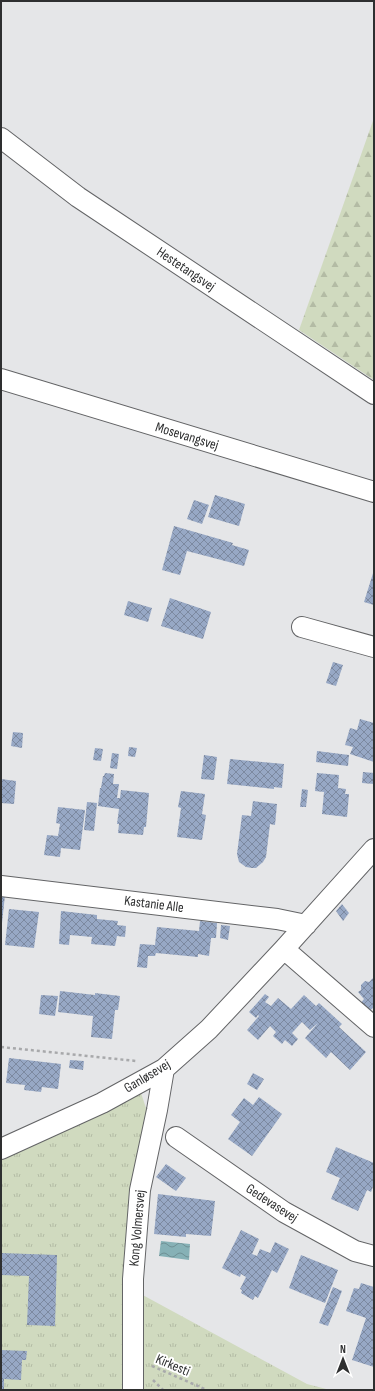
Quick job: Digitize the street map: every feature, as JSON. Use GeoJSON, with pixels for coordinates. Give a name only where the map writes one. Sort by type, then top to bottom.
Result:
{"type":"FeatureCollection","features":[{"type":"Feature","properties":{"kind":"street","name":"Hestetangsvej"},"geometry":{"type":"LineString","coordinates":[[1,138],[78,197],[374,394]]}},
{"type":"Feature","properties":{"kind":"street","name":"Mosevangsvej"},"geometry":{"type":"LineString","coordinates":[[1,379],[374,492]]}},
{"type":"Feature","properties":{"kind":"street"},"geometry":{"type":"LineString","coordinates":[[302,627],[374,647]]}},
{"type":"Feature","properties":{"kind":"street","name":"Ganløsevej"},"geometry":{"type":"LineString","coordinates":[[1,1149],[102,1103],[156,1073],[209,1029],[306,925],[374,849]]}},
{"type":"Feature","properties":{"kind":"street","name":"Kastanie Alle"},"geometry":{"type":"LineString","coordinates":[[1,886],[277,919],[306,925]]}},
{"type":"Feature","properties":{"kind":"street"},"geometry":{"type":"LineString","coordinates":[[284,949],[374,1028]]}},
{"type":"Feature","properties":{"kind":"street","name":"Kong Volmersvej"},"geometry":{"type":"LineString","coordinates":[[133,1390],[133,1279],[140,1190],[157,1110],[156,1073]]}},
{"type":"Feature","properties":{"kind":"street","name":"Gedevasevej"},"geometry":{"type":"LineString","coordinates":[[176,1137],[284,1212],[355,1251],[374,1256]]}},
{"type":"Feature","properties":{"kind":"path"},"geometry":{"type":"LineString","coordinates":[[1,1047],[137,1061],[156,1073]]}},
{"type":"Feature","properties":{"kind":"path","name":"Kirkesti"},"geometry":{"type":"LineString","coordinates":[[132,1358],[207,1390]]}},
{"type":"Feature","properties":{"kind":"green space"},"geometry":{"type":"Polygon","coordinates":[[[374,118],[374,380],[299,330],[374,118]]]}},
{"type":"Feature","properties":{"kind":"green space"},"geometry":{"type":"Polygon","coordinates":[[[141,1093],[147,1111],[139,1293],[307,1384],[330,1390],[1,1390],[1,1159],[141,1093]]]}},
{"type":"Feature","properties":{"kind":"water"},"geometry":{"type":"Polygon","coordinates":[[[161,1241],[190,1244],[189,1260],[159,1256],[161,1241]]]}},
{"type":"Feature","properties":{"kind":"building"},"geometry":{"type":"Polygon","coordinates":[[[215,495],[245,504],[239,526],[208,517],[215,495]]]}},
{"type":"Feature","properties":{"kind":"building"},"geometry":{"type":"Polygon","coordinates":[[[194,500],[209,505],[202,524],[187,519],[194,500]]]}},
{"type":"Feature","properties":{"kind":"building"},"geometry":{"type":"Polygon","coordinates":[[[174,526],[233,543],[232,545],[249,550],[244,566],[187,551],[180,575],[162,570],[174,526]]]}},
{"type":"Feature","properties":{"kind":"building"},"geometry":{"type":"Polygon","coordinates":[[[374,570],[374,605],[364,602],[374,570]]]}},
{"type":"Feature","properties":{"kind":"building"},"geometry":{"type":"Polygon","coordinates":[[[170,598],[211,612],[203,639],[161,626],[170,598]]]}},
{"type":"Feature","properties":{"kind":"building"},"geometry":{"type":"Polygon","coordinates":[[[128,601],[152,608],[148,622],[124,615],[128,601]]]}},
{"type":"Feature","properties":{"kind":"building"},"geometry":{"type":"Polygon","coordinates":[[[333,662],[343,665],[336,686],[326,683],[333,662]]]}},
{"type":"Feature","properties":{"kind":"building"},"geometry":{"type":"Polygon","coordinates":[[[360,719],[374,723],[374,762],[350,754],[353,747],[345,745],[350,728],[357,730],[360,719]]]}},
{"type":"Feature","properties":{"kind":"building"},"geometry":{"type":"Polygon","coordinates":[[[13,732],[23,733],[22,748],[11,746],[13,732]]]}},
{"type":"Feature","properties":{"kind":"building"},"geometry":{"type":"Polygon","coordinates":[[[129,747],[137,748],[135,757],[128,756],[129,747]]]}},
{"type":"Feature","properties":{"kind":"building"},"geometry":{"type":"Polygon","coordinates":[[[95,748],[103,749],[101,761],[93,760],[95,748]]]}},
{"type":"Feature","properties":{"kind":"building"},"geometry":{"type":"Polygon","coordinates":[[[317,751],[349,755],[348,766],[316,762],[317,751]]]}},
{"type":"Feature","properties":{"kind":"building"},"geometry":{"type":"Polygon","coordinates":[[[112,753],[119,754],[117,769],[110,768],[112,753]]]}},
{"type":"Feature","properties":{"kind":"building"},"geometry":{"type":"Polygon","coordinates":[[[204,755],[217,757],[214,780],[201,779],[204,755]]]}},
{"type":"Feature","properties":{"kind":"building"},"geometry":{"type":"Polygon","coordinates":[[[230,759],[284,764],[282,788],[274,787],[274,789],[227,784],[230,759]]]}},
{"type":"Feature","properties":{"kind":"building"},"geometry":{"type":"Polygon","coordinates":[[[363,772],[374,773],[374,784],[362,783],[363,772]]]}},
{"type":"Feature","properties":{"kind":"building"},"geometry":{"type":"Polygon","coordinates":[[[105,773],[114,774],[113,784],[119,784],[117,798],[120,798],[121,790],[149,793],[146,827],[144,827],[143,835],[118,833],[119,824],[117,824],[119,809],[98,806],[100,788],[105,773]]]}},
{"type":"Feature","properties":{"kind":"building"},"geometry":{"type":"Polygon","coordinates":[[[317,773],[339,775],[338,788],[346,789],[345,794],[349,794],[347,817],[322,814],[324,792],[315,791],[317,773]]]}},
{"type":"Feature","properties":{"kind":"building"},"geometry":{"type":"Polygon","coordinates":[[[1,779],[16,781],[14,804],[1,803],[1,779]]]}},
{"type":"Feature","properties":{"kind":"building"},"geometry":{"type":"Polygon","coordinates":[[[302,789],[308,790],[306,807],[300,807],[302,789]]]}},
{"type":"Feature","properties":{"kind":"building"},"geometry":{"type":"Polygon","coordinates":[[[181,791],[205,794],[202,814],[206,815],[202,840],[177,837],[181,808],[178,807],[181,791]]]}},
{"type":"Feature","properties":{"kind":"building"},"geometry":{"type":"Polygon","coordinates":[[[253,801],[277,804],[275,825],[270,824],[266,857],[256,868],[246,867],[239,862],[237,854],[242,815],[251,816],[253,801]]]}},
{"type":"Feature","properties":{"kind":"building"},"geometry":{"type":"Polygon","coordinates":[[[87,802],[97,803],[94,831],[84,830],[87,802]]]}},
{"type":"Feature","properties":{"kind":"building"},"geometry":{"type":"Polygon","coordinates":[[[58,807],[85,810],[80,850],[61,848],[60,857],[44,855],[47,835],[58,836],[60,824],[56,823],[58,807]]]}},
{"type":"Feature","properties":{"kind":"building"},"geometry":{"type":"Polygon","coordinates":[[[1,894],[5,895],[2,923],[1,923],[1,894]]]}},
{"type":"Feature","properties":{"kind":"building"},"geometry":{"type":"Polygon","coordinates":[[[342,904],[349,913],[343,921],[336,911],[342,904]]]}},
{"type":"Feature","properties":{"kind":"building"},"geometry":{"type":"Polygon","coordinates":[[[9,909],[39,912],[34,948],[5,945],[9,909]]]}},
{"type":"Feature","properties":{"kind":"building"},"geometry":{"type":"Polygon","coordinates":[[[61,911],[97,915],[97,919],[118,921],[117,925],[126,926],[125,937],[117,936],[115,946],[91,944],[92,937],[70,935],[69,945],[59,944],[61,911]]]}},
{"type":"Feature","properties":{"kind":"building"},"geometry":{"type":"Polygon","coordinates":[[[200,921],[217,923],[216,938],[211,938],[209,956],[198,954],[198,957],[156,953],[155,956],[148,956],[147,968],[137,967],[140,944],[155,945],[157,927],[199,931],[200,921]]]}},
{"type":"Feature","properties":{"kind":"building"},"geometry":{"type":"Polygon","coordinates":[[[221,925],[230,926],[228,940],[220,938],[221,925]]]}},
{"type":"Feature","properties":{"kind":"building"},"geometry":{"type":"Polygon","coordinates":[[[374,977],[374,1009],[373,1008],[368,1012],[360,1004],[364,999],[358,992],[361,990],[361,985],[365,981],[369,982],[374,977]]]}},
{"type":"Feature","properties":{"kind":"building"},"geometry":{"type":"Polygon","coordinates":[[[60,991],[120,996],[118,1010],[115,1010],[112,1039],[91,1037],[93,1016],[58,1012],[60,991]]]}},
{"type":"Feature","properties":{"kind":"building"},"geometry":{"type":"Polygon","coordinates":[[[265,994],[269,997],[265,1002],[271,1006],[278,998],[291,1009],[304,995],[316,1006],[319,1003],[342,1024],[339,1027],[366,1052],[350,1070],[331,1052],[326,1058],[305,1038],[318,1023],[310,1030],[302,1022],[292,1033],[298,1039],[292,1046],[285,1040],[282,1044],[273,1036],[276,1032],[270,1026],[258,1040],[247,1030],[259,1016],[258,1015],[256,1018],[249,1012],[265,994]]]}},
{"type":"Feature","properties":{"kind":"building"},"geometry":{"type":"Polygon","coordinates":[[[41,995],[58,996],[55,1016],[39,1014],[41,995]]]}},
{"type":"Feature","properties":{"kind":"building"},"geometry":{"type":"Polygon","coordinates":[[[9,1058],[61,1064],[58,1089],[42,1087],[41,1092],[24,1090],[25,1085],[6,1083],[9,1058]]]}},
{"type":"Feature","properties":{"kind":"building"},"geometry":{"type":"Polygon","coordinates":[[[70,1060],[84,1061],[83,1070],[69,1068],[70,1060]]]}},
{"type":"Feature","properties":{"kind":"building"},"geometry":{"type":"Polygon","coordinates":[[[253,1073],[264,1079],[257,1090],[247,1084],[253,1073]]]}},
{"type":"Feature","properties":{"kind":"building"},"geometry":{"type":"Polygon","coordinates":[[[259,1097],[282,1114],[252,1156],[228,1139],[240,1122],[231,1115],[244,1098],[253,1105],[259,1097]]]}},
{"type":"Feature","properties":{"kind":"building"},"geometry":{"type":"Polygon","coordinates":[[[336,1147],[374,1163],[374,1184],[371,1192],[367,1190],[358,1211],[331,1199],[340,1178],[326,1172],[336,1147]]]}},
{"type":"Feature","properties":{"kind":"building"},"geometry":{"type":"Polygon","coordinates":[[[166,1164],[186,1178],[176,1191],[156,1177],[166,1164]]]}},
{"type":"Feature","properties":{"kind":"building"},"geometry":{"type":"Polygon","coordinates":[[[158,1194],[215,1201],[211,1236],[186,1234],[186,1237],[154,1234],[158,1194]]]}},
{"type":"Feature","properties":{"kind":"building"},"geometry":{"type":"Polygon","coordinates":[[[241,1230],[259,1239],[252,1254],[257,1256],[260,1249],[270,1253],[275,1242],[289,1249],[277,1273],[272,1270],[258,1298],[255,1296],[253,1300],[241,1293],[242,1290],[240,1289],[246,1277],[241,1274],[240,1277],[222,1268],[241,1230]]]}},
{"type":"Feature","properties":{"kind":"building"},"geometry":{"type":"Polygon","coordinates":[[[1,1253],[57,1255],[55,1326],[27,1325],[29,1276],[1,1275],[1,1253]]]}},
{"type":"Feature","properties":{"kind":"building"},"geometry":{"type":"Polygon","coordinates":[[[301,1255],[338,1270],[325,1303],[289,1288],[301,1255]]]}},
{"type":"Feature","properties":{"kind":"building"},"geometry":{"type":"Polygon","coordinates":[[[361,1283],[374,1287],[374,1367],[352,1360],[366,1318],[346,1311],[354,1288],[359,1289],[361,1283]]]}},
{"type":"Feature","properties":{"kind":"building"},"geometry":{"type":"Polygon","coordinates":[[[333,1287],[342,1291],[328,1326],[319,1323],[333,1287]]]}},
{"type":"Feature","properties":{"kind":"building"},"geometry":{"type":"Polygon","coordinates":[[[1,1350],[27,1351],[26,1360],[22,1360],[21,1380],[4,1379],[4,1390],[1,1390],[1,1350]]]}}]}
